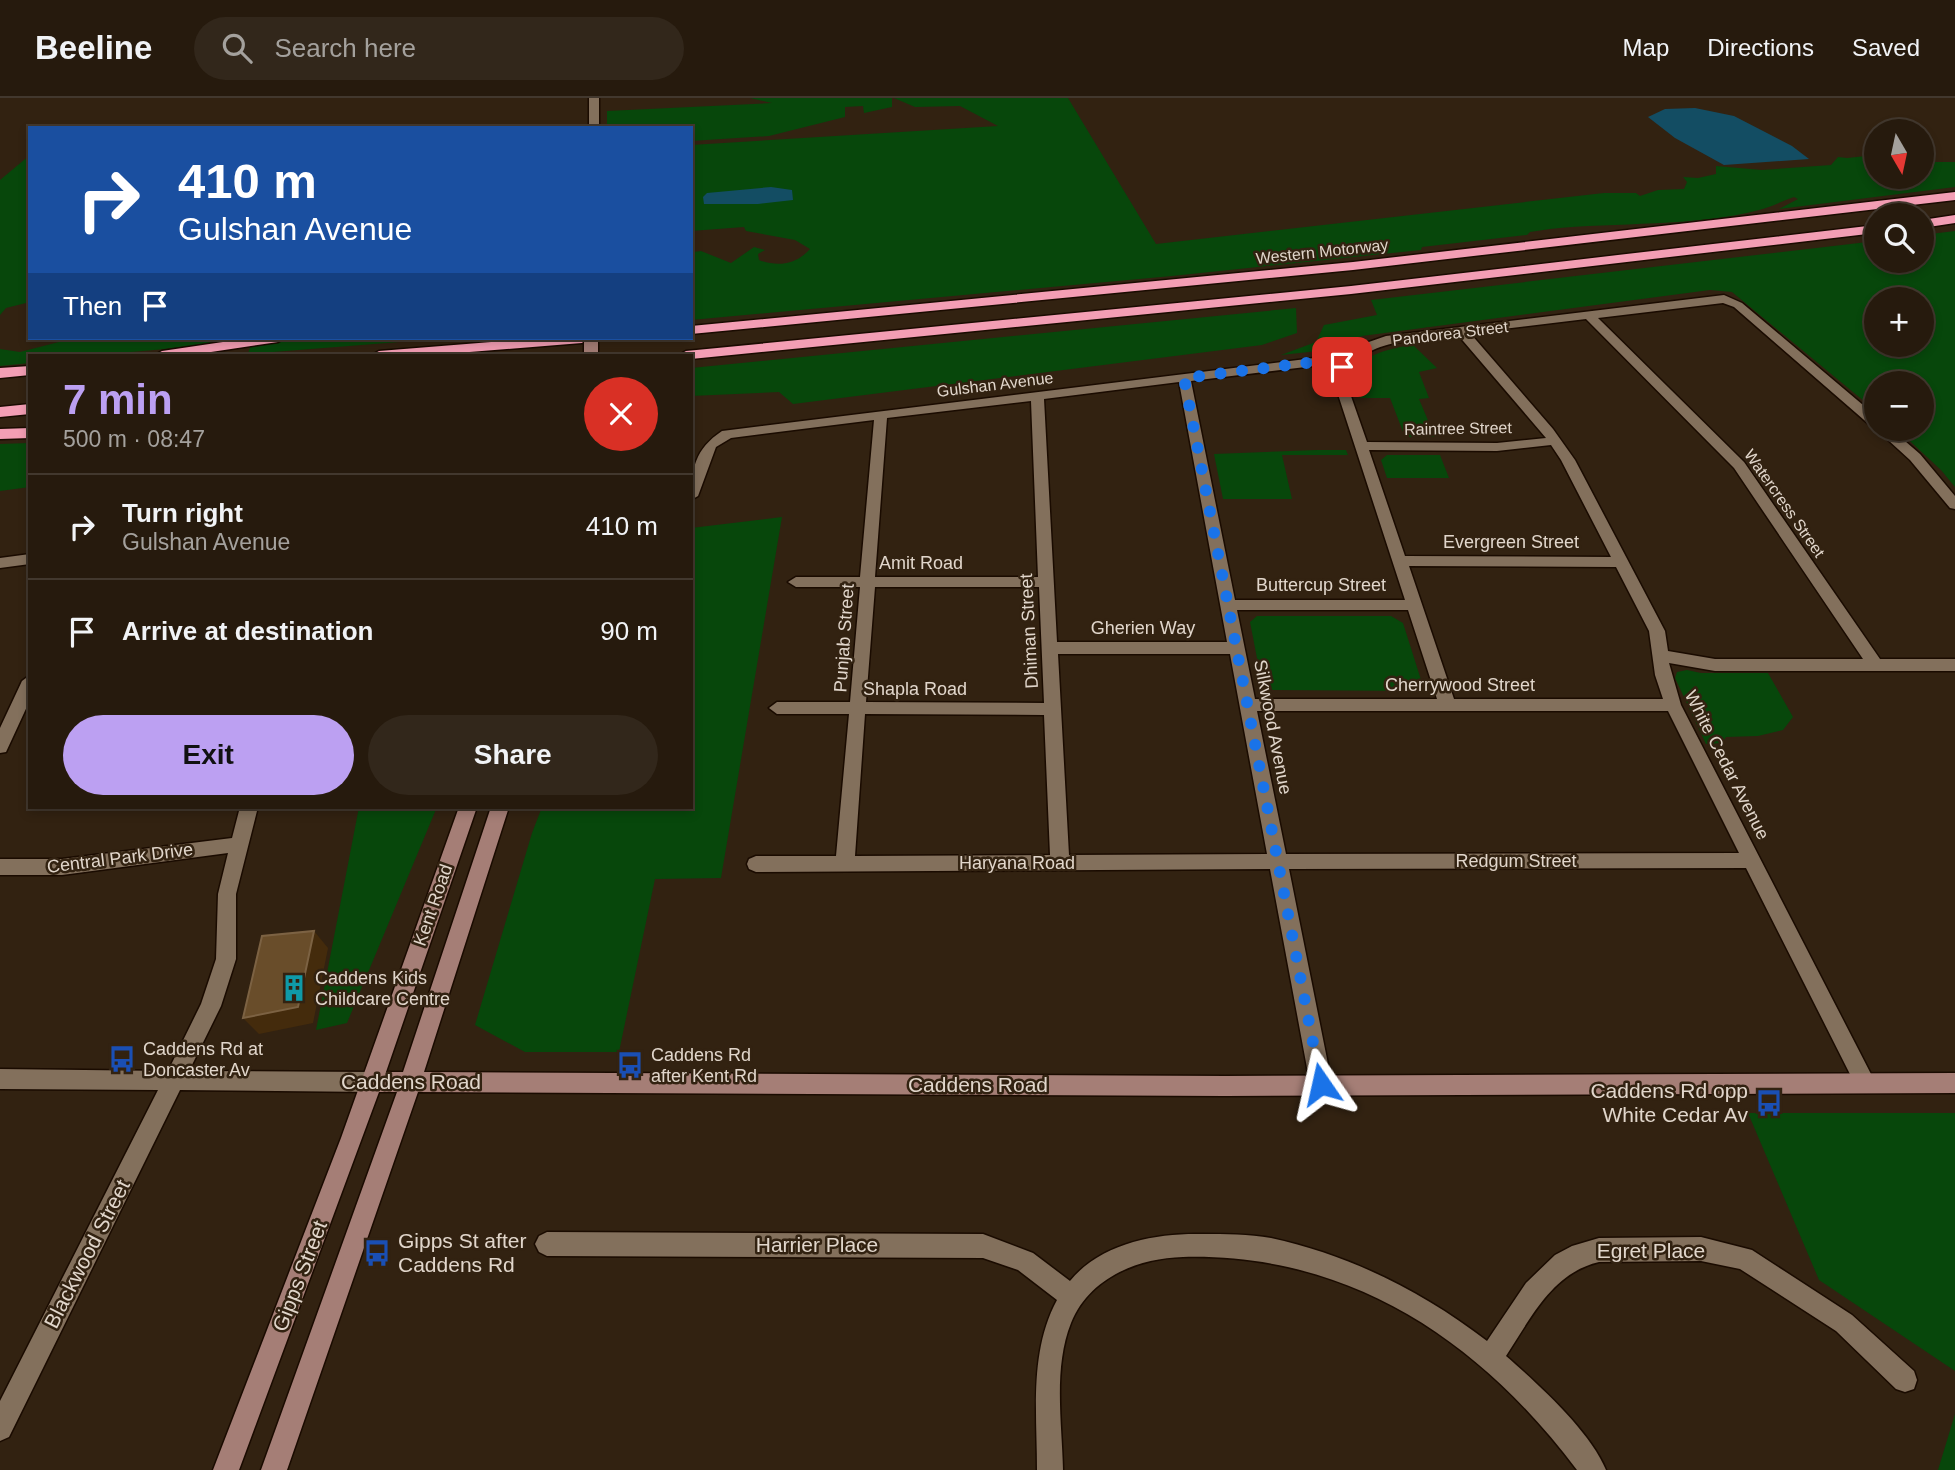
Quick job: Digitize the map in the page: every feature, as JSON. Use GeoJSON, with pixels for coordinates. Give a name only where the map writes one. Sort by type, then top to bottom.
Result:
{"type":"FeatureCollection","features":[{"type":"Feature","properties":{"kind":"highway","name":"Western Motorway"},"geometry":{"type":"LineString","coordinates":[[693,330],[1341,267],[1955,196]]}},
{"type":"Feature","properties":{"kind":"highway"},"geometry":{"type":"LineString","coordinates":[[1934,222],[1955,219]]}},
{"type":"Feature","properties":{"kind":"highway"},"geometry":{"type":"LineString","coordinates":[[693,354],[1328,293],[1864,230]]}},
{"type":"Feature","properties":{"kind":"highway"},"geometry":{"type":"LineString","coordinates":[[169,354],[264,340]]}},
{"type":"Feature","properties":{"kind":"highway"},"geometry":{"type":"LineString","coordinates":[[392,354],[568,340]]}},
{"type":"Feature","properties":{"kind":"highway"},"geometry":{"type":"LineString","coordinates":[[0,373],[28,370]]}},
{"type":"Feature","properties":{"kind":"highway"},"geometry":{"type":"LineString","coordinates":[[0,384],[28,382]]}},
{"type":"Feature","properties":{"kind":"highway"},"geometry":{"type":"LineString","coordinates":[[0,412],[28,410]]}},
{"type":"Feature","properties":{"kind":"highway"},"geometry":{"type":"LineString","coordinates":[[0,434],[28,433]]}},
{"type":"Feature","properties":{"kind":"street"},"geometry":{"type":"LineString","coordinates":[[594,98],[594,126]]}},
{"type":"Feature","properties":{"kind":"street","name":"Pandorea Street"},"geometry":{"type":"LineString","coordinates":[[1342,367],[1380,341],[1715,299],[1731,301],[1864,413]]}},
{"type":"Feature","properties":{"kind":"street","name":"Watercress Street"},"geometry":{"type":"LineString","coordinates":[[1589,316],[1739,465],[1875,665]]}},
{"type":"Feature","properties":{"kind":"street","name":"White Cedar Avenue"},"geometry":{"type":"LineString","coordinates":[[1461,331],[1555,441],[1568,460],[1656,628],[1663,674],[1673,705],[1865,1083]]}},
{"type":"Feature","properties":{"kind":"street","name":"Gulshan Avenue"},"geometry":{"type":"LineString","coordinates":[[693,491],[709,447],[719,437],[1314,362],[1342,367]]}},
{"type":"Feature","properties":{"kind":"street"},"geometry":{"type":"LineString","coordinates":[[1342,367],[1339,379],[1447,705]]}},
{"type":"Feature","properties":{"kind":"street","name":"Silkwood Avenue"},"geometry":{"type":"LineString","coordinates":[[1184,378],[1321,1084]]}},
{"type":"Feature","properties":{"kind":"street","name":"Dhiman Street"},"geometry":{"type":"LineString","coordinates":[[1037,397],[1060,863]]}},
{"type":"Feature","properties":{"kind":"street","name":"Punjab Street"},"geometry":{"type":"LineString","coordinates":[[845,863],[881,415]]}},
{"type":"Feature","properties":{"kind":"street","name":"Raintree Street"},"geometry":{"type":"LineString","coordinates":[[1362,446],[1497,447],[1555,441]]}},
{"type":"Feature","properties":{"kind":"street"},"geometry":{"type":"LineString","coordinates":[[1897,441],[1915,457],[1955,505]]}},
{"type":"Feature","properties":{"kind":"street"},"geometry":{"type":"LineString","coordinates":[[0,563],[28,559]]}},
{"type":"Feature","properties":{"kind":"street","name":"Evergreen Street"},"geometry":{"type":"LineString","coordinates":[[1401,561],[1621,562]]}},
{"type":"Feature","properties":{"kind":"street","name":"Amit Road"},"geometry":{"type":"LineString","coordinates":[[796,582],[1046,582]]}},
{"type":"Feature","properties":{"kind":"street","name":"Buttercup Street"},"geometry":{"type":"LineString","coordinates":[[1228,605],[1414,605]]}},
{"type":"Feature","properties":{"kind":"street","name":"Gherien Way"},"geometry":{"type":"LineString","coordinates":[[1049,648],[1236,648]]}},
{"type":"Feature","properties":{"kind":"street"},"geometry":{"type":"LineString","coordinates":[[1662,656],[1715,665],[1955,665]]}},
{"type":"Feature","properties":{"kind":"street"},"geometry":{"type":"LineString","coordinates":[[0,747],[28,689]]}},
{"type":"Feature","properties":{"kind":"street","name":"Cherrywood Street"},"geometry":{"type":"LineString","coordinates":[[1247,705],[1673,705]]}},
{"type":"Feature","properties":{"kind":"street","name":"Shapla Road"},"geometry":{"type":"LineString","coordinates":[[778,708],[1052,709]]}},
{"type":"Feature","properties":{"kind":"street","name":"Blackwood Street"},"geometry":{"type":"LineString","coordinates":[[0,1427],[211,1006],[223,969],[228,935],[227,894],[248,809]]}},
{"type":"Feature","properties":{"kind":"street","name":"Kent Road"},"geometry":{"type":"LineString","coordinates":[[371,1082],[467,809]]}},
{"type":"Feature","properties":{"kind":"street","name":"Kent Road"},"geometry":{"type":"LineString","coordinates":[[410,1082],[499,809]]}},
{"type":"Feature","properties":{"kind":"street","name":"Central Park Drive"},"geometry":{"type":"LineString","coordinates":[[0,867],[62,867],[239,844]]}},
{"type":"Feature","properties":{"kind":"street","name":"Redgum Street"},"geometry":{"type":"LineString","coordinates":[[1278,863],[1754,860]]}},
{"type":"Feature","properties":{"kind":"street","name":"Haryana Road"},"geometry":{"type":"LineString","coordinates":[[756,864],[1278,863]]}},
{"type":"Feature","properties":{"kind":"street","name":"Caddens Road"},"geometry":{"type":"LineString","coordinates":[[0,1079],[1198,1086],[1955,1083]]}},
{"type":"Feature","properties":{"kind":"street","name":"Gipps Street"},"geometry":{"type":"LineString","coordinates":[[226,1470],[371,1082]]}},
{"type":"Feature","properties":{"kind":"street","name":"Gipps Street"},"geometry":{"type":"LineString","coordinates":[[274,1470],[410,1082]]}},
{"type":"Feature","properties":{"kind":"street","name":"Harrier Place"},"geometry":{"type":"LineString","coordinates":[[547,1244],[983,1246],[1025,1261],[1072,1297]]}},
{"type":"Feature","properties":{"kind":"street"},"geometry":{"type":"LineString","coordinates":[[1050,1470],[1051,1362],[1061,1317],[1072,1297],[1109,1263],[1145,1249],[1181,1244],[1270,1250],[1322,1263],[1387,1290],[1440,1321],[1490,1358],[1532,1398],[1577,1447],[1593,1470]]}},
{"type":"Feature","properties":{"kind":"street","name":"Egret Place"},"geometry":{"type":"LineString","coordinates":[[1490,1358],[1549,1272],[1565,1259],[1586,1251],[1599,1250],[1700,1249],[1744,1258],[1773,1275],[1860,1335],[1905,1380]]}},
{"type":"Feature","properties":{"kind":"green space"},"geometry":{"type":"Polygon","coordinates":[[[750,98],[892,98],[892,107],[864,113],[863,106],[845,107],[845,117],[769,136],[693,141],[693,126],[607,126],[607,111],[772,103],[750,98]]]}},
{"type":"Feature","properties":{"kind":"green space"},"geometry":{"type":"Polygon","coordinates":[[[894,98],[1068,98],[1156,244],[1604,193],[1636,193],[1640,196],[1658,190],[1684,189],[1687,182],[1683,177],[1698,178],[1716,174],[1716,166],[1762,170],[1831,165],[1838,157],[1864,156],[1864,189],[1934,189],[1934,162],[1955,162],[1955,187],[1779,209],[1798,199],[1794,197],[1759,210],[1682,222],[1550,229],[1530,232],[1527,235],[1422,247],[1421,250],[1172,276],[693,320],[693,252],[701,251],[731,263],[754,247],[765,250],[758,254],[759,260],[779,264],[799,258],[810,249],[795,240],[746,231],[744,227],[693,231],[693,145],[998,126],[960,106],[915,107],[894,98]]]}},
{"type":"Feature","properties":{"kind":"green space"},"geometry":{"type":"Polygon","coordinates":[[[28,157],[28,302],[6,308],[0,315],[0,180],[28,157]]]}},
{"type":"Feature","properties":{"kind":"green space"},"geometry":{"type":"Polygon","coordinates":[[[1955,231],[1955,487],[1910,441],[1934,441],[1934,371],[1864,371],[1864,401],[1732,292],[1710,290],[1362,336],[1318,351],[1281,355],[1316,342],[1324,325],[1377,315],[1371,300],[1864,242],[1864,273],[1934,273],[1934,234],[1955,231]]]}},
{"type":"Feature","properties":{"kind":"green space"},"geometry":{"type":"Polygon","coordinates":[[[1296,308],[1297,333],[1262,345],[793,404],[779,392],[693,396],[693,368],[1296,308]]]}},
{"type":"Feature","properties":{"kind":"green space"},"geometry":{"type":"Polygon","coordinates":[[[225,340],[134,352],[28,354],[28,363],[0,366],[0,349],[20,352],[59,342],[225,340]]]}},
{"type":"Feature","properties":{"kind":"green space"},"geometry":{"type":"Polygon","coordinates":[[[292,340],[425,340],[248,354],[250,347],[292,340]]]}},
{"type":"Feature","properties":{"kind":"green space"},"geometry":{"type":"Polygon","coordinates":[[[1413,345],[1437,368],[1419,372],[1429,398],[1419,399],[1435,437],[1405,437],[1390,398],[1360,398],[1353,381],[1354,372],[1364,360],[1389,350],[1413,345]]]}},
{"type":"Feature","properties":{"kind":"green space"},"geometry":{"type":"Polygon","coordinates":[[[28,443],[28,487],[0,491],[0,444],[28,443]]]}},
{"type":"Feature","properties":{"kind":"green space"},"geometry":{"type":"Polygon","coordinates":[[[1346,450],[1348,455],[1282,455],[1292,499],[1223,499],[1214,454],[1346,450]]]}},
{"type":"Feature","properties":{"kind":"green space"},"geometry":{"type":"Polygon","coordinates":[[[1387,455],[1440,455],[1449,478],[1387,478],[1381,460],[1387,455]]]}},
{"type":"Feature","properties":{"kind":"green space"},"geometry":{"type":"Polygon","coordinates":[[[782,517],[721,878],[655,879],[619,1052],[525,1052],[475,1025],[541,809],[693,809],[693,528],[782,517]]]}},
{"type":"Feature","properties":{"kind":"green space"},"geometry":{"type":"Polygon","coordinates":[[[1257,616],[1391,616],[1403,623],[1422,683],[1415,691],[1273,690],[1262,684],[1250,622],[1257,616]]]}},
{"type":"Feature","properties":{"kind":"green space"},"geometry":{"type":"Polygon","coordinates":[[[1687,670],[1701,673],[1768,673],[1793,717],[1783,730],[1758,736],[1726,737],[1722,743],[1706,744],[1675,678],[1677,672],[1687,670]]]}},
{"type":"Feature","properties":{"kind":"green space"},"geometry":{"type":"Polygon","coordinates":[[[359,809],[436,809],[347,1023],[316,1030],[359,809]]]}},
{"type":"Feature","properties":{"kind":"green space"},"geometry":{"type":"Polygon","coordinates":[[[1748,1113],[1955,1113],[1955,1371],[1819,1280],[1748,1113]]]}},
{"type":"Feature","properties":{"kind":"green space"},"geometry":{"type":"Polygon","coordinates":[[[1955,1414],[1955,1470],[1938,1470],[1955,1414]]]}},
{"type":"Feature","properties":{"kind":"water"},"geometry":{"type":"Polygon","coordinates":[[[1695,108],[1734,116],[1792,146],[1809,159],[1724,165],[1675,138],[1648,117],[1665,109],[1695,108]]]}},
{"type":"Feature","properties":{"kind":"water"},"geometry":{"type":"Polygon","coordinates":[[[771,187],[792,190],[793,200],[758,204],[704,204],[703,197],[707,193],[771,187]]]}},
{"type":"Feature","properties":{"kind":"building"},"geometry":{"type":"Polygon","coordinates":[[[314,931],[298,1007],[243,1018],[262,936],[314,931]]]}},
{"type":"Feature","properties":{"kind":"place","name":"Caddens Kids Childcare Centre"},"geometry":{"type":"Point","coordinates":[294,988]}},
{"type":"Feature","properties":{"kind":"place","name":"Caddens Rd at Doncaster Av"},"geometry":{"type":"Point","coordinates":[122,1059]}},
{"type":"Feature","properties":{"kind":"place","name":"Caddens Rd after Kent Rd"},"geometry":{"type":"Point","coordinates":[630,1065]}},
{"type":"Feature","properties":{"kind":"place","name":"Caddens Rd opp White Cedar Av"},"geometry":{"type":"Point","coordinates":[1769,1103]}},
{"type":"Feature","properties":{"kind":"place","name":"Gipps St after Caddens Rd"},"geometry":{"type":"Point","coordinates":[377,1253]}},
{"type":"Feature","properties":{"kind":"route"},"geometry":{"type":"LineString","coordinates":[[1321,1084],[1184,378],[1314,362],[1342,367]]}}]}
